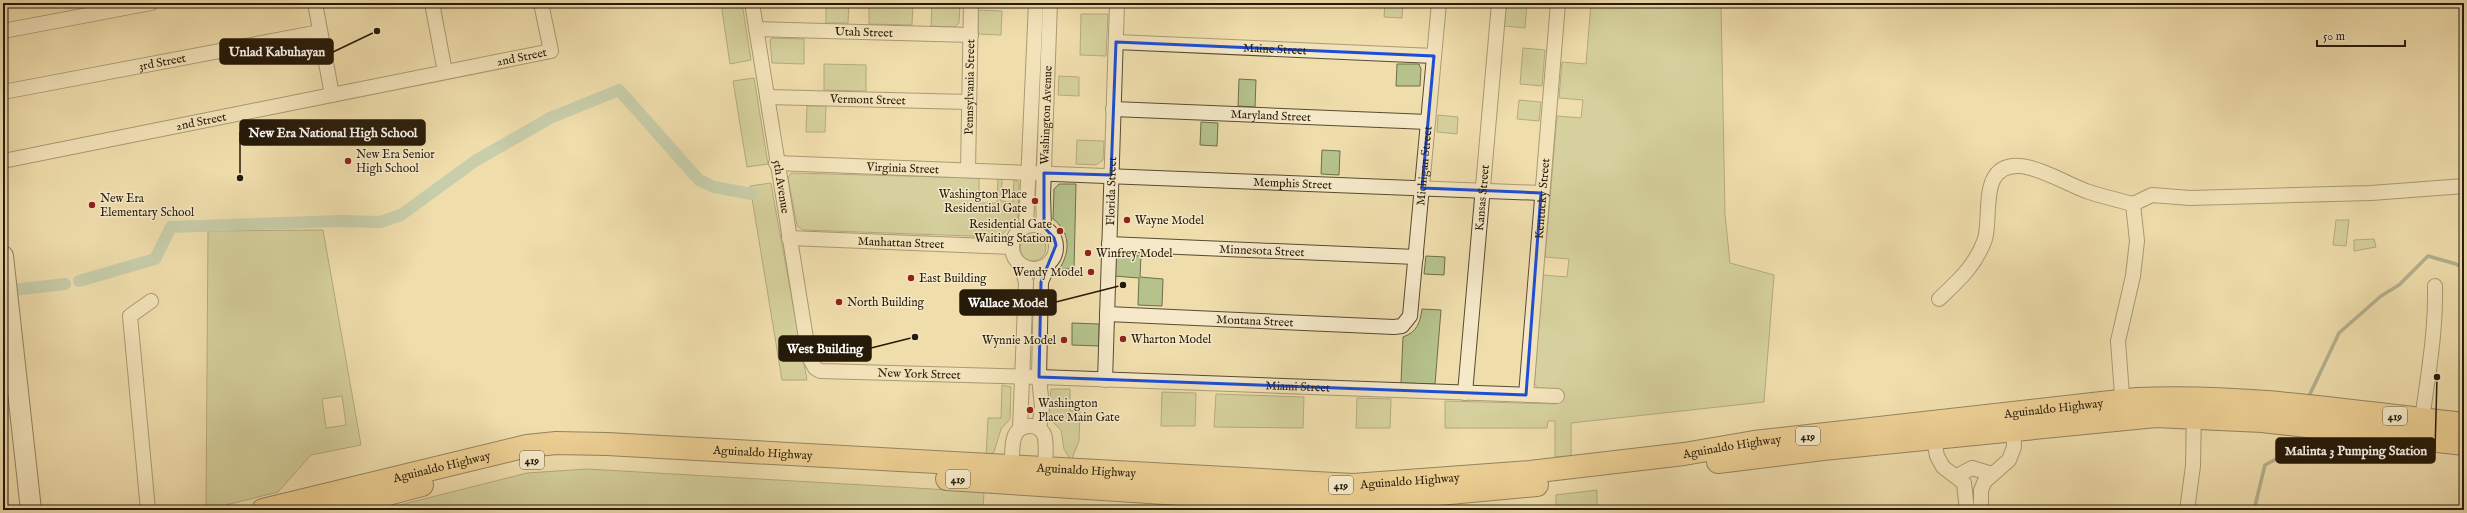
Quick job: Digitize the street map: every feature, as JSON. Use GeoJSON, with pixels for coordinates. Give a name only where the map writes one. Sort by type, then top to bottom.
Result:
{"type":"FeatureCollection","features":[{"type":"Feature","properties":{"kind":"main road","name":"Aguinaldo Highway"},"geometry":{"type":"LineString","coordinates":[[328,510],[525,461],[586,458],[686,456],[1044,477],[1353,485],[1494,482],[2123,409],[2156,416],[2194,407],[2265,402],[2464,424]]}},
{"type":"Feature","properties":{"kind":"main road","name":"Aguinaldo Highway"},"geometry":{"type":"LineString","coordinates":[[2194,407],[2262,421],[2464,444]]}},
{"type":"Feature","properties":{"kind":"main road","name":"Aguinaldo Highway"},"geometry":{"type":"LineString","coordinates":[[262,510],[527,446],[556,443],[607,444],[686,456]]}},
{"type":"Feature","properties":{"kind":"street"},"geometry":{"type":"LineString","coordinates":[[3,31],[151,3]]}},
{"type":"Feature","properties":{"kind":"street"},"geometry":{"type":"LineString","coordinates":[[315,3],[332,95]]}},
{"type":"Feature","properties":{"kind":"street"},"geometry":{"type":"LineString","coordinates":[[432,3],[445,72]]}},
{"type":"Feature","properties":{"kind":"street","name":"2nd Street"},"geometry":{"type":"LineString","coordinates":[[3,161],[551,51],[541,3]]}},
{"type":"Feature","properties":{"kind":"street","name":"5th Avenue"},"geometry":{"type":"LineString","coordinates":[[752,3],[776,163],[790,238],[809,357],[815,368]]}},
{"type":"Feature","properties":{"kind":"street","name":"Pennsylvania Street"},"geometry":{"type":"LineString","coordinates":[[968,170],[971,3]]}},
{"type":"Feature","properties":{"kind":"street","name":"Washington Avenue"},"geometry":{"type":"LineString","coordinates":[[1036,3],[1037,173],[1044,227]]}},
{"type":"Feature","properties":{"kind":"street","name":"Washington Avenue"},"geometry":{"type":"LineString","coordinates":[[1026,226],[1037,173],[1050,3]]}},
{"type":"Feature","properties":{"kind":"street","name":"Florida Street"},"geometry":{"type":"LineString","coordinates":[[1105,380],[1110,175],[1117,3]]}},
{"type":"Feature","properties":{"kind":"street","name":"Michigan Street"},"geometry":{"type":"LineString","coordinates":[[1402,326],[1410,316],[1439,3]]}},
{"type":"Feature","properties":{"kind":"street","name":"Kansas Street"},"geometry":{"type":"LineString","coordinates":[[1465,393],[1499,3]]}},
{"type":"Feature","properties":{"kind":"street","name":"Kentucky Street"},"geometry":{"type":"LineString","coordinates":[[1526,395],[1541,193],[1558,3]]}},
{"type":"Feature","properties":{"kind":"street","name":"Utah Street"},"geometry":{"type":"LineString","coordinates":[[756,29],[971,35]]}},
{"type":"Feature","properties":{"kind":"street","name":"3rd Street"},"geometry":{"type":"LineString","coordinates":[[3,92],[320,32]]}},
{"type":"Feature","properties":{"kind":"street","name":"Maine Street"},"geometry":{"type":"LineString","coordinates":[[1116,42],[1434,56]]}},
{"type":"Feature","properties":{"kind":"street","name":"Vermont Street"},"geometry":{"type":"LineString","coordinates":[[766,97],[969,102]]}},
{"type":"Feature","properties":{"kind":"street","name":"Maryland Street"},"geometry":{"type":"LineString","coordinates":[[1113,109],[1428,122]]}},
{"type":"Feature","properties":{"kind":"street","name":"Virginia Street"},"geometry":{"type":"LineString","coordinates":[[776,163],[1037,173]]}},
{"type":"Feature","properties":{"kind":"street"},"geometry":{"type":"LineString","coordinates":[[1939,299],[1968,272],[1972,265],[1985,238],[1987,201],[1994,177],[2005,168],[2020,166],[2086,191],[2132,204],[2152,195],[2198,198],[2371,193],[2464,186]]}},
{"type":"Feature","properties":{"kind":"street","name":"Memphis Street"},"geometry":{"type":"LineString","coordinates":[[1037,173],[1541,193]]}},
{"type":"Feature","properties":{"kind":"street"},"geometry":{"type":"LineString","coordinates":[[2123,409],[2118,341],[2133,276],[2137,241],[2132,204]]}},
{"type":"Feature","properties":{"kind":"street"},"geometry":{"type":"LineString","coordinates":[[1012,475],[1014,437],[1020,428],[1026,282],[1021,265],[1013,254],[1012,246],[1016,234],[1026,226],[1038,225],[1044,227],[1054,238],[1056,245],[1056,252],[1040,282],[1037,417],[1045,438],[1044,477]]}},
{"type":"Feature","properties":{"kind":"street","name":"Manhattan Street"},"geometry":{"type":"LineString","coordinates":[[790,238],[1012,246]]}},
{"type":"Feature","properties":{"kind":"street","name":"Minnesota Street"},"geometry":{"type":"LineString","coordinates":[[1109,244],[1416,258]]}},
{"type":"Feature","properties":{"kind":"street"},"geometry":{"type":"LineString","coordinates":[[3,256],[31,510]]}},
{"type":"Feature","properties":{"kind":"street"},"geometry":{"type":"LineString","coordinates":[[1021,265],[1034,269],[1048,265]]}},
{"type":"Feature","properties":{"kind":"street"},"geometry":{"type":"LineString","coordinates":[[2422,420],[2432,357],[2436,313],[2435,286]]}},
{"type":"Feature","properties":{"kind":"street"},"geometry":{"type":"LineString","coordinates":[[148,510],[130,316],[152,301]]}},
{"type":"Feature","properties":{"kind":"street","name":"Montana Street"},"geometry":{"type":"LineString","coordinates":[[1107,314],[1388,327],[1402,326]]}},
{"type":"Feature","properties":{"kind":"street","name":"New York Street"},"geometry":{"type":"LineString","coordinates":[[815,368],[828,372],[1039,377]]}},
{"type":"Feature","properties":{"kind":"street"},"geometry":{"type":"LineString","coordinates":[[1020,428],[1030,425],[1037,417],[1042,407],[1039,377]]}},
{"type":"Feature","properties":{"kind":"street","name":"Miami Street"},"geometry":{"type":"LineString","coordinates":[[1039,377],[1557,396]]}},
{"type":"Feature","properties":{"kind":"street"},"geometry":{"type":"LineString","coordinates":[[2187,510],[2193,466],[2194,407]]}},
{"type":"Feature","properties":{"kind":"street"},"geometry":{"type":"LineString","coordinates":[[1981,510],[1981,490],[1985,481],[2009,460],[2014,446],[2013,421]]}},
{"type":"Feature","properties":{"kind":"street"},"geometry":{"type":"LineString","coordinates":[[1932,430],[1936,456],[1943,467],[1957,476],[1964,483],[1966,489],[1967,510]]}},
{"type":"Feature","properties":{"kind":"street"},"geometry":{"type":"LineString","coordinates":[[1957,476],[1972,468],[1992,474]]}},
{"type":"Feature","properties":{"kind":"highlighted area"},"geometry":{"type":"Polygon","coordinates":[[[1116,42],[1434,56],[1422,188],[1541,193],[1526,395],[1039,377],[1041,282],[1056,245],[1054,238],[1044,227],[1044,173],[1111,175],[1116,42]]]}},
{"type":"Feature","properties":{"kind":"green space"},"geometry":{"type":"Polygon","coordinates":[[[721,3],[742,3],[751,60],[730,64],[721,3]]]}},
{"type":"Feature","properties":{"kind":"green space"},"geometry":{"type":"Polygon","coordinates":[[[826,3],[849,3],[848,23],[826,23],[826,3]]]}},
{"type":"Feature","properties":{"kind":"green space"},"geometry":{"type":"Polygon","coordinates":[[[869,3],[913,3],[912,25],[869,24],[869,3]]]}},
{"type":"Feature","properties":{"kind":"green space"},"geometry":{"type":"Polygon","coordinates":[[[932,3],[960,3],[959,23],[955,27],[931,26],[932,3]]]}},
{"type":"Feature","properties":{"kind":"green space"},"geometry":{"type":"Polygon","coordinates":[[[1385,3],[1403,3],[1402,18],[1384,17],[1385,3]]]}},
{"type":"Feature","properties":{"kind":"green space"},"geometry":{"type":"Polygon","coordinates":[[[1507,3],[1527,3],[1525,28],[1504,26],[1507,3]]]}},
{"type":"Feature","properties":{"kind":"green space"},"geometry":{"type":"Polygon","coordinates":[[[1591,3],[1721,3],[1725,214],[1730,263],[1774,275],[1764,402],[1571,423],[1571,456],[1555,457],[1555,421],[1548,421],[1547,428],[1445,428],[1445,401],[1556,404],[1557,389],[1539,388],[1534,384],[1543,275],[1567,277],[1569,259],[1545,257],[1557,116],[1581,118],[1583,100],[1559,98],[1562,62],[1586,64],[1591,3]]]}},
{"type":"Feature","properties":{"kind":"green space"},"geometry":{"type":"Polygon","coordinates":[[[978,10],[1002,11],[1001,35],[978,34],[978,10]]]}},
{"type":"Feature","properties":{"kind":"green space"},"geometry":{"type":"Polygon","coordinates":[[[1081,14],[1108,14],[1106,56],[1080,55],[1081,14]]]}},
{"type":"Feature","properties":{"kind":"green space"},"geometry":{"type":"Polygon","coordinates":[[[772,38],[804,39],[804,64],[772,63],[770,40],[772,38]]]}},
{"type":"Feature","properties":{"kind":"green space"},"geometry":{"type":"Polygon","coordinates":[[[1523,48],[1545,50],[1542,86],[1520,84],[1523,48]]]}},
{"type":"Feature","properties":{"kind":"green space"},"geometry":{"type":"Polygon","coordinates":[[[824,64],[866,65],[866,91],[824,90],[824,64]]]}},
{"type":"Feature","properties":{"kind":"green space"},"geometry":{"type":"Polygon","coordinates":[[[1397,64],[1419,64],[1421,69],[1420,86],[1396,86],[1397,64]]]}},
{"type":"Feature","properties":{"kind":"green space"},"geometry":{"type":"Polygon","coordinates":[[[1059,76],[1079,77],[1079,96],[1058,95],[1059,76]]]}},
{"type":"Feature","properties":{"kind":"green space"},"geometry":{"type":"Polygon","coordinates":[[[754,78],[768,164],[747,167],[733,81],[754,78]]]}},
{"type":"Feature","properties":{"kind":"green space"},"geometry":{"type":"Polygon","coordinates":[[[1239,79],[1256,80],[1255,107],[1238,106],[1239,79]]]}},
{"type":"Feature","properties":{"kind":"green space"},"geometry":{"type":"Polygon","coordinates":[[[1519,100],[1541,102],[1539,121],[1517,119],[1519,100]]]}},
{"type":"Feature","properties":{"kind":"green space"},"geometry":{"type":"Polygon","coordinates":[[[807,106],[826,106],[825,132],[806,132],[807,106]]]}},
{"type":"Feature","properties":{"kind":"green space"},"geometry":{"type":"Polygon","coordinates":[[[1438,115],[1458,117],[1457,134],[1437,132],[1438,115]]]}},
{"type":"Feature","properties":{"kind":"green space"},"geometry":{"type":"Polygon","coordinates":[[[1201,122],[1218,123],[1217,146],[1200,145],[1201,122]]]}},
{"type":"Feature","properties":{"kind":"green space"},"geometry":{"type":"Polygon","coordinates":[[[1077,140],[1104,141],[1103,160],[1096,165],[1076,164],[1077,140]]]}},
{"type":"Feature","properties":{"kind":"green space"},"geometry":{"type":"Polygon","coordinates":[[[1322,150],[1340,151],[1339,175],[1321,174],[1322,150]]]}},
{"type":"Feature","properties":{"kind":"green space"},"geometry":{"type":"Polygon","coordinates":[[[791,173],[979,178],[979,203],[997,203],[998,179],[1002,179],[1001,201],[1013,202],[1014,179],[1019,183],[1018,217],[1000,237],[803,230],[797,226],[788,178],[791,173]]]}},
{"type":"Feature","properties":{"kind":"green space"},"geometry":{"type":"Polygon","coordinates":[[[771,183],[807,380],[782,380],[750,186],[771,183]]]}},
{"type":"Feature","properties":{"kind":"green space"},"geometry":{"type":"Polygon","coordinates":[[[1059,184],[1076,184],[1074,269],[1059,269],[1066,256],[1067,242],[1063,229],[1053,219],[1054,189],[1059,184]]]}},
{"type":"Feature","properties":{"kind":"green space"},"geometry":{"type":"Polygon","coordinates":[[[2336,220],[2349,220],[2346,246],[2333,245],[2336,220]]]}},
{"type":"Feature","properties":{"kind":"green space"},"geometry":{"type":"Polygon","coordinates":[[[323,230],[361,445],[311,455],[278,492],[206,510],[208,231],[323,230]],[[342,396],[322,399],[326,428],[346,425],[342,396]]]}},
{"type":"Feature","properties":{"kind":"green space"},"geometry":{"type":"Polygon","coordinates":[[[1033,235],[1042,239],[1046,248],[1042,257],[1033,261],[1024,257],[1020,248],[1024,239],[1033,235]]]}},
{"type":"Feature","properties":{"kind":"green space"},"geometry":{"type":"Polygon","coordinates":[[[2374,239],[2376,247],[2354,251],[2354,240],[2374,239]]]}},
{"type":"Feature","properties":{"kind":"green space"},"geometry":{"type":"Polygon","coordinates":[[[1120,255],[1141,256],[1140,277],[1163,279],[1162,306],[1138,305],[1139,278],[1114,276],[1114,261],[1120,255]]]}},
{"type":"Feature","properties":{"kind":"green space"},"geometry":{"type":"Polygon","coordinates":[[[1426,256],[1445,257],[1444,275],[1424,274],[1426,256]]]}},
{"type":"Feature","properties":{"kind":"green space"},"geometry":{"type":"Polygon","coordinates":[[[1422,309],[1441,310],[1435,384],[1401,383],[1403,337],[1415,330],[1420,319],[1422,309]]]}},
{"type":"Feature","properties":{"kind":"green space"},"geometry":{"type":"Polygon","coordinates":[[[1072,323],[1099,324],[1099,346],[1072,345],[1072,323]]]}},
{"type":"Feature","properties":{"kind":"green space"},"geometry":{"type":"Polygon","coordinates":[[[1002,385],[1011,387],[1010,419],[1001,429],[994,452],[986,456],[988,418],[1001,418],[1002,385]]]}},
{"type":"Feature","properties":{"kind":"green space"},"geometry":{"type":"Polygon","coordinates":[[[1051,389],[1070,389],[1070,411],[1080,411],[1079,441],[1071,461],[1064,449],[1061,430],[1048,417],[1051,389]]]}},
{"type":"Feature","properties":{"kind":"green space"},"geometry":{"type":"Polygon","coordinates":[[[1162,392],[1196,393],[1195,426],[1161,426],[1162,392]]]}},
{"type":"Feature","properties":{"kind":"green space"},"geometry":{"type":"Polygon","coordinates":[[[1216,394],[1304,397],[1303,428],[1214,427],[1216,394]]]}},
{"type":"Feature","properties":{"kind":"green space"},"geometry":{"type":"Polygon","coordinates":[[[1357,398],[1391,399],[1390,428],[1356,428],[1357,398]]]}},
{"type":"Feature","properties":{"kind":"green space"},"geometry":{"type":"Polygon","coordinates":[[[587,469],[984,492],[983,510],[392,510],[392,507],[527,473],[587,469]]]}},
{"type":"Feature","properties":{"kind":"green space"},"geometry":{"type":"Polygon","coordinates":[[[1597,490],[1597,510],[1556,510],[1556,495],[1597,490]]]}},
{"type":"Feature","properties":{"kind":"green space"},"geometry":{"type":"Polygon","coordinates":[[[1172,505],[1239,510],[1170,510],[1172,505]]]}},
{"type":"Feature","properties":{"kind":"waterway"},"geometry":{"type":"LineString","coordinates":[[79,281],[155,259],[171,227],[342,221],[380,222],[401,215],[475,161],[550,118],[619,90],[699,180],[714,187],[752,194]]}},
{"type":"Feature","properties":{"kind":"waterway"},"geometry":{"type":"LineString","coordinates":[[2310,394],[2339,333],[2381,296],[2399,285],[2428,256],[2456,264],[2464,269]]}},
{"type":"Feature","properties":{"kind":"waterway"},"geometry":{"type":"LineString","coordinates":[[13,290],[65,284]]}},
{"type":"Feature","properties":{"kind":"waterway"},"geometry":{"type":"LineString","coordinates":[[2254,510],[2265,465],[2282,456],[2301,438]]}},
{"type":"Feature","properties":{"kind":"place","name":"Unlad Kabuhayan"},"geometry":{"type":"Point","coordinates":[377,31]}},
{"type":"Feature","properties":{"kind":"place","name":"New Era Senior High School"},"geometry":{"type":"Point","coordinates":[348,161]}},
{"type":"Feature","properties":{"kind":"place","name":"New Era National High School"},"geometry":{"type":"Point","coordinates":[240,178]}},
{"type":"Feature","properties":{"kind":"place","name":"Washington Place Residential Gate"},"geometry":{"type":"Point","coordinates":[1035,201]}},
{"type":"Feature","properties":{"kind":"place","name":"New Era Elementary School"},"geometry":{"type":"Point","coordinates":[92,205]}},
{"type":"Feature","properties":{"kind":"place","name":"Wayne Model"},"geometry":{"type":"Point","coordinates":[1127,220]}},
{"type":"Feature","properties":{"kind":"place","name":"Residential Gate Waiting Station"},"geometry":{"type":"Point","coordinates":[1060,231]}},
{"type":"Feature","properties":{"kind":"place","name":"Winfrey Model"},"geometry":{"type":"Point","coordinates":[1088,253]}},
{"type":"Feature","properties":{"kind":"place","name":"Wendy Model"},"geometry":{"type":"Point","coordinates":[1091,272]}},
{"type":"Feature","properties":{"kind":"place","name":"East Building"},"geometry":{"type":"Point","coordinates":[911,278]}},
{"type":"Feature","properties":{"kind":"place","name":"Wallace Model"},"geometry":{"type":"Point","coordinates":[1123,285]}},
{"type":"Feature","properties":{"kind":"place","name":"North Building"},"geometry":{"type":"Point","coordinates":[839,302]}},
{"type":"Feature","properties":{"kind":"place","name":"West Building"},"geometry":{"type":"Point","coordinates":[915,337]}},
{"type":"Feature","properties":{"kind":"place","name":"Wharton Model"},"geometry":{"type":"Point","coordinates":[1123,339]}},
{"type":"Feature","properties":{"kind":"place","name":"Wynnie Model"},"geometry":{"type":"Point","coordinates":[1064,340]}},
{"type":"Feature","properties":{"kind":"place","name":"Malinta 3 Pumping Station"},"geometry":{"type":"Point","coordinates":[2437,377]}},
{"type":"Feature","properties":{"kind":"place","name":"Washington Place Main Gate"},"geometry":{"type":"Point","coordinates":[1030,410]}}]}
